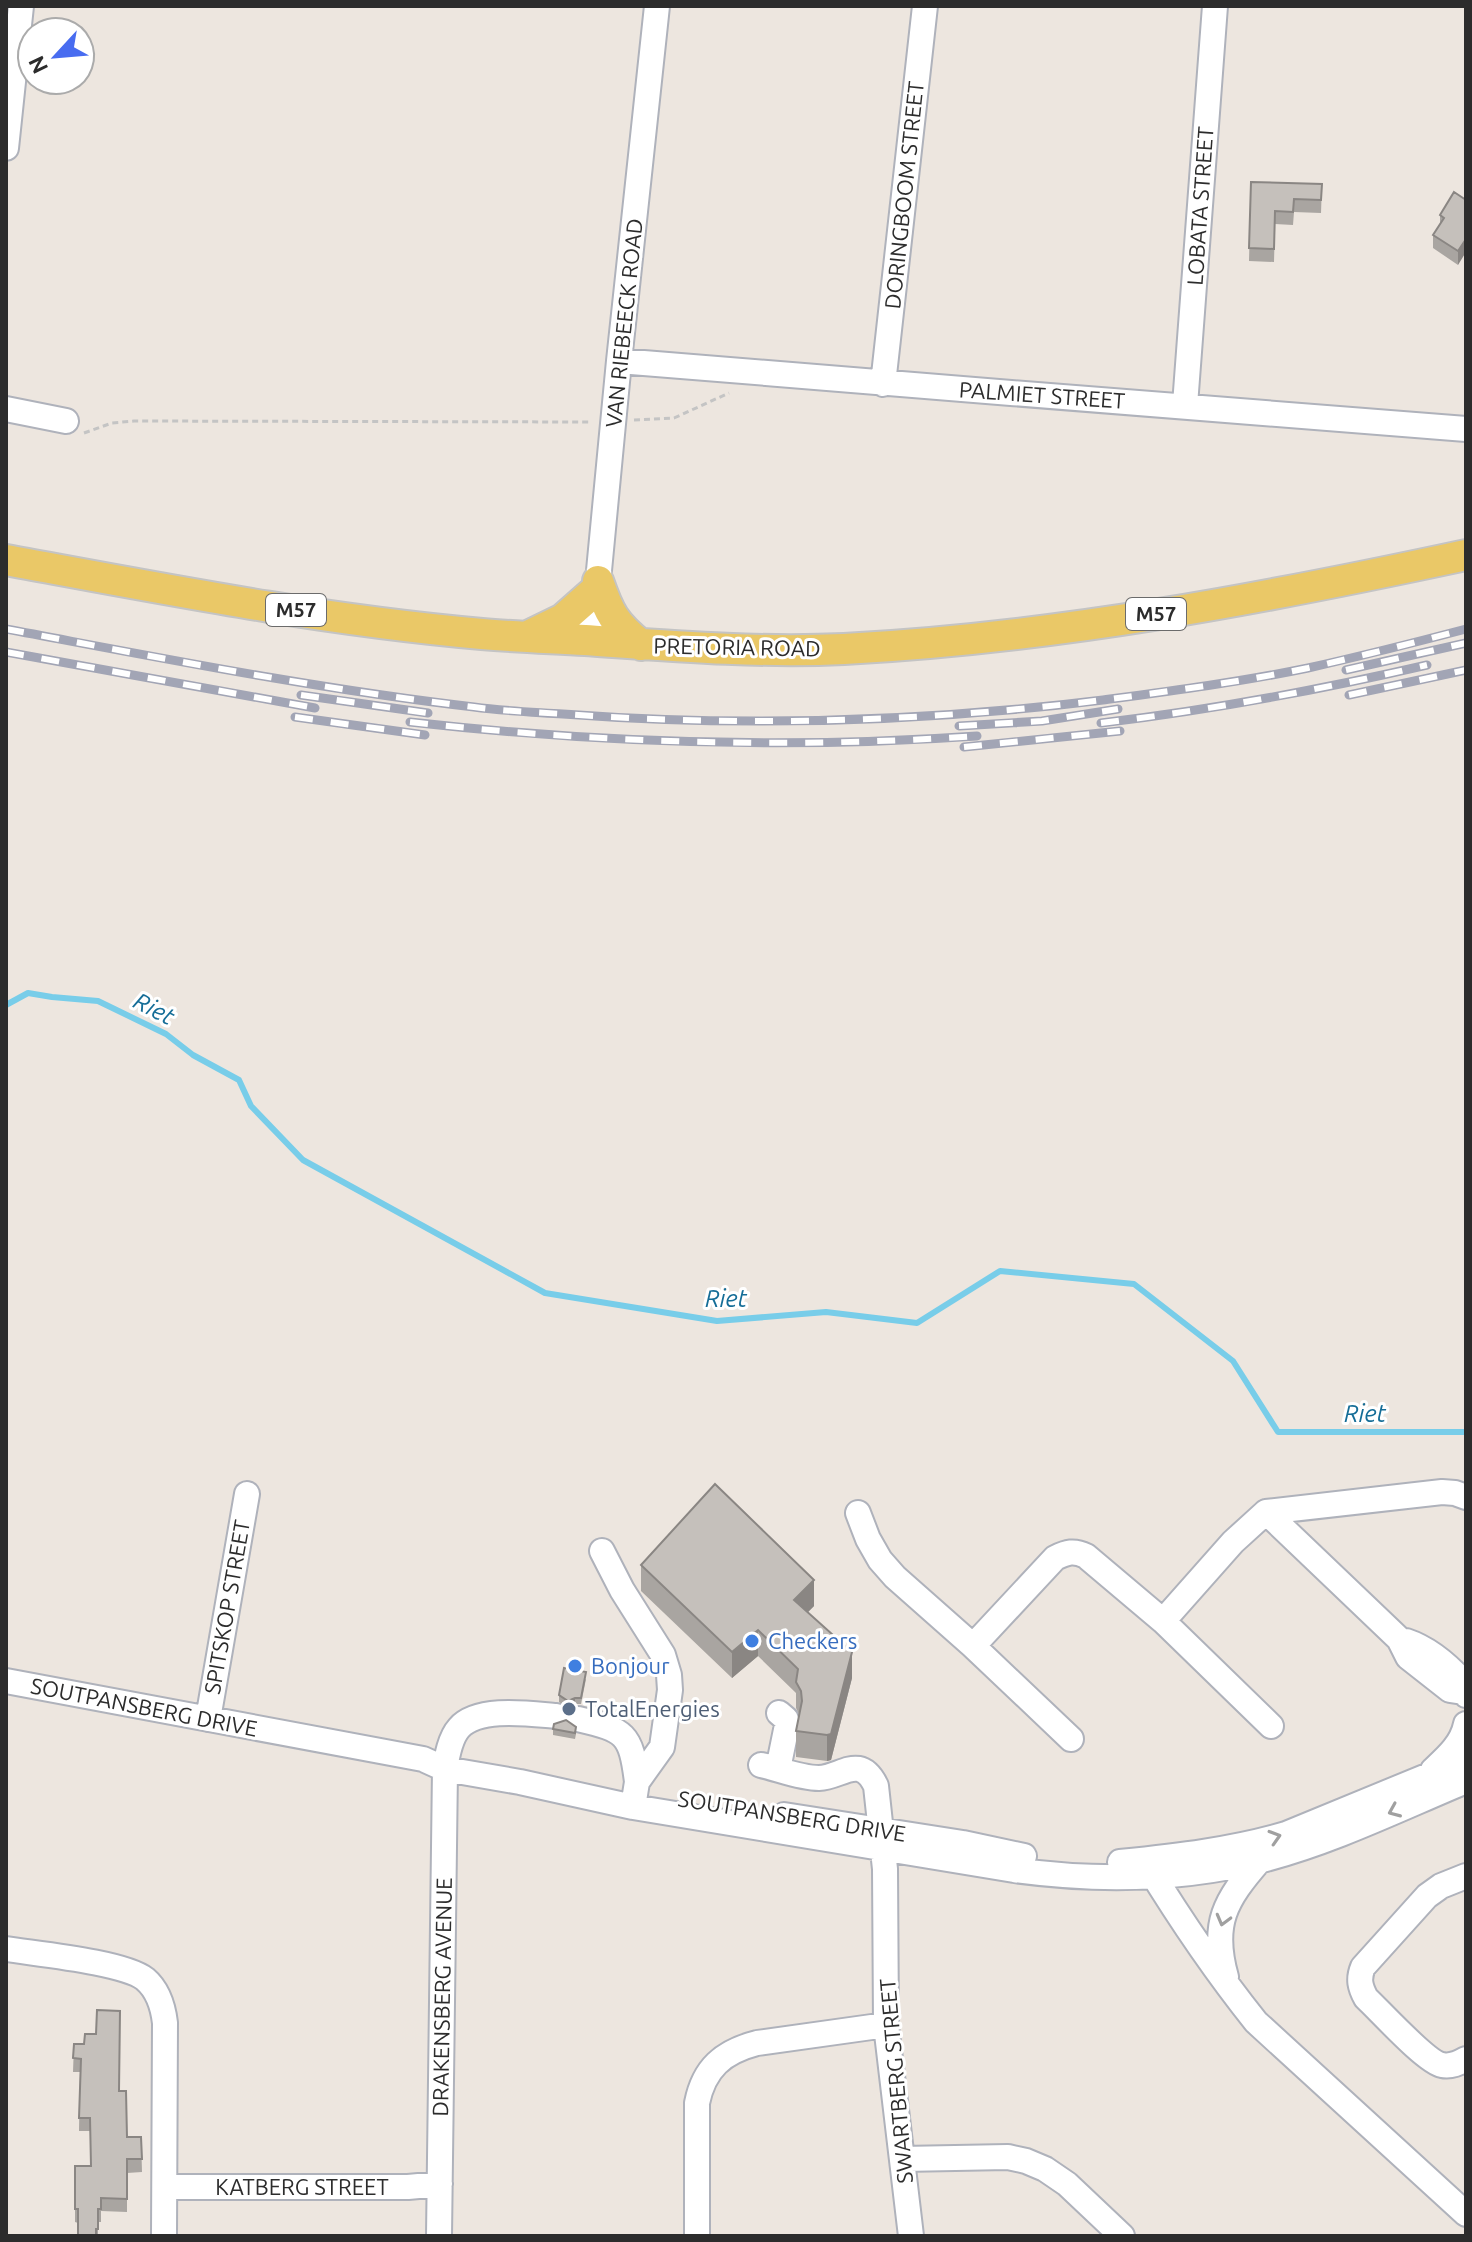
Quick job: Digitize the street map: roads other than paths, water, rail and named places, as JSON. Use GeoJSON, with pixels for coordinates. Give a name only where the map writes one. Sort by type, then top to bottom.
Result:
{"type":"FeatureCollection","features":[{"type":"Feature","properties":{"kind":"main road","name":"PRETORIA ROAD"},"geometry":{"type":"LineString","coordinates":[[6,560],[308,612],[482,634],[702,650],[843,649],[990,636],[1259,598],[1466,555]]}},
{"type":"Feature","properties":{"kind":"main road"},"geometry":{"type":"LineString","coordinates":[[526,636],[563,619],[598,585],[615,621],[641,645]]}},
{"type":"Feature","properties":{"kind":"street"},"geometry":{"type":"LineString","coordinates":[[6,148],[11,45],[21,6]]}},
{"type":"Feature","properties":{"kind":"street","name":"VAN RIEBEECK ROAD"},"geometry":{"type":"LineString","coordinates":[[588,640],[598,585],[657,6]]}},
{"type":"Feature","properties":{"kind":"street","name":"DORINGBOOM STREET"},"geometry":{"type":"LineString","coordinates":[[883,384],[925,6]]}},
{"type":"Feature","properties":{"kind":"street","name":"LOBATA STREET"},"geometry":{"type":"LineString","coordinates":[[1185,405],[1215,6]]}},
{"type":"Feature","properties":{"kind":"street","name":"PALMIET STREET"},"geometry":{"type":"LineString","coordinates":[[619,361],[1466,429]]}},
{"type":"Feature","properties":{"kind":"street"},"geometry":{"type":"LineString","coordinates":[[6,409],[74,427]]}},
{"type":"Feature","properties":{"kind":"street"},"geometry":{"type":"LineString","coordinates":[[1163,1621],[1233,1542],[1266,1512],[1442,1492],[1466,1497]]}},
{"type":"Feature","properties":{"kind":"street","name":"SPITSKOP STREET"},"geometry":{"type":"LineString","coordinates":[[208,1719],[247,1494]]}},
{"type":"Feature","properties":{"kind":"street"},"geometry":{"type":"LineString","coordinates":[[1266,1512],[1399,1639],[1417,1645],[1447,1664],[1464,1683],[1465,1694]]}},
{"type":"Feature","properties":{"kind":"street"},"geometry":{"type":"LineString","coordinates":[[858,1513],[880,1560],[895,1577],[1071,1739]]}},
{"type":"Feature","properties":{"kind":"street"},"geometry":{"type":"LineString","coordinates":[[602,1551],[622,1590],[663,1655],[669,1675],[670,1690],[662,1747],[635,1794]]}},
{"type":"Feature","properties":{"kind":"street"},"geometry":{"type":"LineString","coordinates":[[973,1646],[1055,1558],[1077,1552],[1086,1556],[1163,1621],[1271,1726]]}},
{"type":"Feature","properties":{"kind":"street","name":"SOUTPANSBERG DRIVE"},"geometry":{"type":"LineString","coordinates":[[6,1681],[438,1762],[882,1839],[1036,1873],[1105,1877],[1148,1868]]}},
{"type":"Feature","properties":{"kind":"street","name":"SWARTBERG STREET"},"geometry":{"type":"LineString","coordinates":[[779,1713],[786,1719],[787,1725],[769,1767],[816,1778],[850,1768],[866,1773],[876,1786],[882,1839],[886,2025],[911,2236]]}},
{"type":"Feature","properties":{"kind":"street"},"geometry":{"type":"LineString","coordinates":[[438,1762],[461,1725],[470,1720],[497,1714],[567,1717],[612,1728],[624,1735],[634,1755],[635,1794]]}},
{"type":"Feature","properties":{"kind":"street"},"geometry":{"type":"LineString","coordinates":[[1428,1775],[1457,1745],[1466,1724]]}},
{"type":"Feature","properties":{"kind":"street"},"geometry":{"type":"LineString","coordinates":[[1148,1868],[1275,1837],[1466,1760]]}},
{"type":"Feature","properties":{"kind":"street","name":"DRAKENSBERG AVENUE"},"geometry":{"type":"LineString","coordinates":[[438,1762],[439,2236]]}},
{"type":"Feature","properties":{"kind":"street"},"geometry":{"type":"LineString","coordinates":[[1148,1868],[1196,1872],[1260,1860],[1350,1830],[1466,1781]]}},
{"type":"Feature","properties":{"kind":"street","name":"SOUTPANSBERG DRIVE"},"geometry":{"type":"LineString","coordinates":[[882,1839],[963,1843],[1053,1861],[1148,1868]]}},
{"type":"Feature","properties":{"kind":"street"},"geometry":{"type":"LineString","coordinates":[[1229,1989],[1219,1939],[1222,1919],[1229,1900],[1260,1860]]}},
{"type":"Feature","properties":{"kind":"street"},"geometry":{"type":"LineString","coordinates":[[1148,1868],[1229,1989],[1256,2022],[1466,2214]]}},
{"type":"Feature","properties":{"kind":"street"},"geometry":{"type":"LineString","coordinates":[[1466,1876],[1441,1886],[1427,1896],[1363,1967],[1359,1976],[1366,1998],[1429,2058],[1442,2065],[1458,2064],[1466,2059]]}},
{"type":"Feature","properties":{"kind":"street"},"geometry":{"type":"LineString","coordinates":[[1105,1877],[1141,1890],[1175,1911]]}},
{"type":"Feature","properties":{"kind":"street"},"geometry":{"type":"LineString","coordinates":[[6,1949],[117,1967],[142,1976],[158,1995],[165,2023],[164,2236]]}},
{"type":"Feature","properties":{"kind":"street"},"geometry":{"type":"LineString","coordinates":[[697,2236],[697,2103],[700,2087],[716,2063],[738,2048],[757,2043],[886,2025]]}},
{"type":"Feature","properties":{"kind":"street"},"geometry":{"type":"LineString","coordinates":[[902,2159],[1008,2157],[1026,2161],[1067,2184],[1122,2236]]}},
{"type":"Feature","properties":{"kind":"street","name":"KATBERG STREET"},"geometry":{"type":"LineString","coordinates":[[165,2187],[408,2187],[440,2184]]}},
{"type":"Feature","properties":{"kind":"waterway","name":"Riet"},"geometry":{"type":"LineString","coordinates":[[6,1005],[28,993],[98,1001],[166,1034],[193,1055],[239,1080],[251,1106],[303,1160],[545,1293],[717,1321],[826,1312],[917,1323],[1000,1271],[1134,1284],[1233,1361],[1278,1432],[1466,1432]]}},
{"type":"Feature","properties":{"kind":"railway"},"geometry":{"type":"LineString","coordinates":[[6,629],[181,662],[415,700],[630,718],[765,721],[900,718],[1103,700],[1282,673],[1466,629]]}},
{"type":"Feature","properties":{"kind":"railway"},"geometry":{"type":"LineString","coordinates":[[1346,670],[1466,643]]}},
{"type":"Feature","properties":{"kind":"railway"},"geometry":{"type":"LineString","coordinates":[[6,652],[315,708]]}},
{"type":"Feature","properties":{"kind":"railway"},"geometry":{"type":"LineString","coordinates":[[1101,723],[1265,698],[1427,665]]}},
{"type":"Feature","properties":{"kind":"railway"},"geometry":{"type":"LineString","coordinates":[[1349,695],[1466,670]]}},
{"type":"Feature","properties":{"kind":"railway"},"geometry":{"type":"LineString","coordinates":[[301,695],[428,713]]}},
{"type":"Feature","properties":{"kind":"railway"},"geometry":{"type":"LineString","coordinates":[[959,726],[1042,721],[1118,709]]}},
{"type":"Feature","properties":{"kind":"railway"},"geometry":{"type":"LineString","coordinates":[[295,717],[425,735]]}},
{"type":"Feature","properties":{"kind":"railway"},"geometry":{"type":"LineString","coordinates":[[410,722],[552,735],[694,742],[835,742],[977,736]]}},
{"type":"Feature","properties":{"kind":"railway"},"geometry":{"type":"LineString","coordinates":[[964,747],[1120,731]]}},
{"type":"Feature","properties":{"kind":"place","name":"Checkers"},"geometry":{"type":"Point","coordinates":[752,1641]}},
{"type":"Feature","properties":{"kind":"place","name":"Bonjour"},"geometry":{"type":"Point","coordinates":[575,1666]}},
{"type":"Feature","properties":{"kind":"place","name":"TotalEnergies"},"geometry":{"type":"Point","coordinates":[569,1709]}}]}
